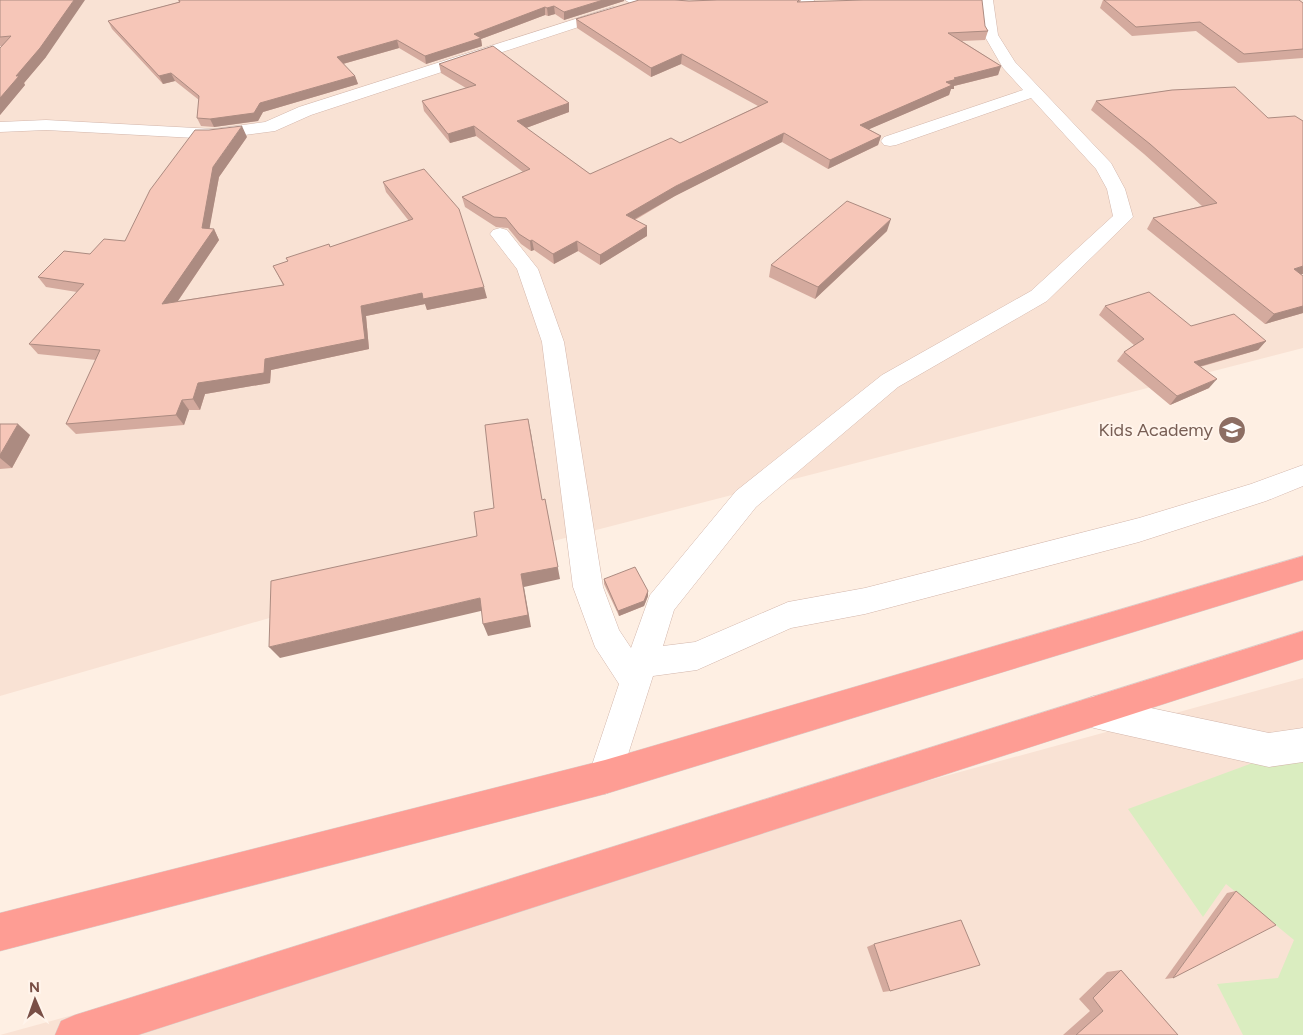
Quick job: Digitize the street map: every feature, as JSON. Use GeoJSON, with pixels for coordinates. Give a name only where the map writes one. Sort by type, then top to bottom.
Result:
{"type":"FeatureCollection","features":[{"type":"Feature","properties":{"kind":"highway"},"geometry":{"type":"LineString","coordinates":[[0,932],[605,777],[1303,568]]}},
{"type":"Feature","properties":{"kind":"highway"},"geometry":{"type":"LineString","coordinates":[[75,1035],[1303,645]]}},
{"type":"Feature","properties":{"kind":"street"},"geometry":{"type":"LineString","coordinates":[[747,3],[808,0]]}},
{"type":"Feature","properties":{"kind":"street"},"geometry":{"type":"LineString","coordinates":[[605,777],[661,604],[746,498],[890,381],[1039,296],[1123,217],[1116,188],[1104,166],[1032,92],[1004,58],[991,35],[987,1],[978,0]]}},
{"type":"Feature","properties":{"kind":"street"},"geometry":{"type":"LineString","coordinates":[[0,127],[46,125],[214,134],[269,127],[305,111],[637,1],[689,4]]}},
{"type":"Feature","properties":{"kind":"street"},"geometry":{"type":"LineString","coordinates":[[890,142],[1032,92]]}},
{"type":"Feature","properties":{"kind":"street"},"geometry":{"type":"LineString","coordinates":[[500,234],[527,269],[539,298],[553,342],[588,587],[606,637],[639,672]]}},
{"type":"Feature","properties":{"kind":"street"},"geometry":{"type":"LineString","coordinates":[[639,672],[697,656],[788,615],[865,601],[1139,530],[1257,493],[1303,475]]}},
{"type":"Feature","properties":{"kind":"street"},"geometry":{"type":"LineString","coordinates":[[1094,712],[1270,750],[1303,745]]}},
{"type":"Feature","properties":{"kind":"shaded area"},"geometry":{"type":"Polygon","coordinates":[[[0,0],[1303,0],[1303,348],[390,583],[0,696],[0,0]]]}},
{"type":"Feature","properties":{"kind":"shaded area"},"geometry":{"type":"Polygon","coordinates":[[[1303,678],[1303,1035],[0,1035],[1303,678]]]}},
{"type":"Feature","properties":{"kind":"green space"},"geometry":{"type":"Polygon","coordinates":[[[1303,754],[1303,1035],[1243,1035],[1217,984],[1278,978],[1294,940],[1226,884],[1203,917],[1128,809],[1266,758],[1303,754]]]}},
{"type":"Feature","properties":{"kind":"building"},"geometry":{"type":"Polygon","coordinates":[[[0,0],[74,0],[40,48],[16,76],[19,76],[0,98],[0,48],[11,36],[0,37],[0,0]]]}},
{"type":"Feature","properties":{"kind":"building"},"geometry":{"type":"Polygon","coordinates":[[[179,0],[603,0],[564,12],[554,6],[545,7],[474,34],[481,38],[425,56],[397,40],[337,57],[355,76],[260,103],[254,113],[210,119],[197,118],[199,96],[171,73],[159,76],[108,21],[180,2],[179,0]]]}},
{"type":"Feature","properties":{"kind":"building"},"geometry":{"type":"Polygon","coordinates":[[[639,0],[799,0],[797,2],[982,0],[985,26],[988,31],[948,33],[1001,66],[954,78],[957,79],[946,82],[952,85],[860,125],[881,136],[830,160],[784,133],[676,186],[626,215],[647,226],[600,255],[577,241],[553,254],[519,234],[506,218],[494,217],[462,197],[530,169],[474,126],[448,134],[422,101],[476,85],[439,64],[493,46],[569,103],[517,121],[590,174],[671,138],[680,143],[768,102],[682,54],[651,68],[576,19],[639,0]]]}},
{"type":"Feature","properties":{"kind":"building"},"geometry":{"type":"Polygon","coordinates":[[[1104,0],[1299,0],[1303,3],[1303,49],[1244,54],[1200,22],[1136,27],[1104,0]]]}},
{"type":"Feature","properties":{"kind":"building"},"geometry":{"type":"Polygon","coordinates":[[[1235,87],[1268,118],[1295,116],[1303,121],[1303,266],[1294,269],[1303,276],[1303,306],[1274,314],[1153,218],[1217,203],[1150,144],[1096,101],[1172,90],[1235,87]]]}},
{"type":"Feature","properties":{"kind":"building"},"geometry":{"type":"Polygon","coordinates":[[[242,126],[213,167],[202,228],[214,229],[162,304],[284,285],[273,266],[288,261],[286,258],[329,244],[330,247],[413,219],[383,182],[424,169],[459,209],[484,287],[423,299],[422,293],[361,306],[365,339],[265,359],[264,373],[198,383],[193,399],[182,400],[176,415],[66,424],[100,350],[29,344],[84,284],[38,277],[64,251],[90,254],[104,239],[125,241],[150,190],[195,130],[242,126]]]}},
{"type":"Feature","properties":{"kind":"building"},"geometry":{"type":"Polygon","coordinates":[[[847,201],[891,219],[818,287],[771,265],[847,201]]]}},
{"type":"Feature","properties":{"kind":"building"},"geometry":{"type":"Polygon","coordinates":[[[1149,292],[1191,326],[1234,314],[1266,341],[1194,362],[1217,379],[1177,396],[1124,352],[1144,339],[1105,306],[1149,292]]]}},
{"type":"Feature","properties":{"kind":"building"},"geometry":{"type":"Polygon","coordinates":[[[528,419],[542,500],[545,499],[558,567],[521,574],[528,615],[483,624],[480,598],[269,647],[271,581],[477,536],[474,512],[494,508],[485,425],[528,419]]]}},
{"type":"Feature","properties":{"kind":"building"},"geometry":{"type":"Polygon","coordinates":[[[0,424],[18,424],[0,455],[0,424]]]}},
{"type":"Feature","properties":{"kind":"building"},"geometry":{"type":"Polygon","coordinates":[[[635,567],[648,591],[644,601],[618,611],[604,579],[635,567]]]}},
{"type":"Feature","properties":{"kind":"building"},"geometry":{"type":"Polygon","coordinates":[[[1236,891],[1276,925],[1173,978],[1236,891]]]}},
{"type":"Feature","properties":{"kind":"building"},"geometry":{"type":"Polygon","coordinates":[[[961,920],[980,965],[890,991],[874,944],[961,920]]]}},
{"type":"Feature","properties":{"kind":"building"},"geometry":{"type":"Polygon","coordinates":[[[1121,970],[1178,1035],[1076,1035],[1103,1011],[1093,998],[1121,970]]]}},
{"type":"Feature","properties":{"kind":"place","name":"Kids Academy"},"geometry":{"type":"Point","coordinates":[1232,430]}}]}
